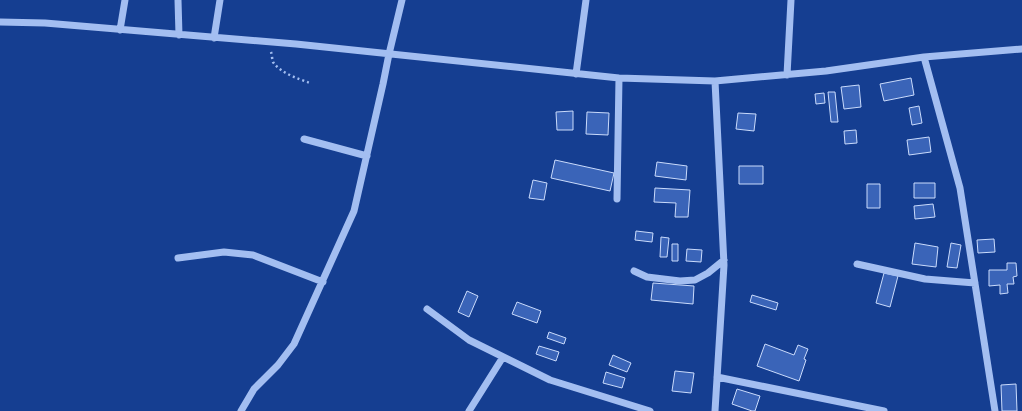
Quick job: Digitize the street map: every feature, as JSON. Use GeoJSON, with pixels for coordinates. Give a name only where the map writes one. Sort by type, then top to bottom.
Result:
{"type":"FeatureCollection","features":[{"type":"Feature","properties":{"kind":"street"},"geometry":{"type":"LineString","coordinates":[[120,30],[124,0]]}},
{"type":"Feature","properties":{"kind":"street"},"geometry":{"type":"LineString","coordinates":[[178,0],[179,35]]}},
{"type":"Feature","properties":{"kind":"street"},"geometry":{"type":"LineString","coordinates":[[214,38],[220,0]]}},
{"type":"Feature","properties":{"kind":"street"},"geometry":{"type":"LineString","coordinates":[[240,411],[254,389],[278,364],[294,344],[354,211],[402,0]]}},
{"type":"Feature","properties":{"kind":"street"},"geometry":{"type":"LineString","coordinates":[[576,74],[586,0]]}},
{"type":"Feature","properties":{"kind":"street"},"geometry":{"type":"LineString","coordinates":[[787,75],[791,0]]}},
{"type":"Feature","properties":{"kind":"street"},"geometry":{"type":"LineString","coordinates":[[0,22],[45,24],[269,42],[619,78],[715,81],[826,71],[924,57],[1022,48]]}},
{"type":"Feature","properties":{"kind":"street"},"geometry":{"type":"LineString","coordinates":[[924,57],[960,188],[995,411]]}},
{"type":"Feature","properties":{"kind":"street"},"geometry":{"type":"LineString","coordinates":[[617,199],[619,78]]}},
{"type":"Feature","properties":{"kind":"street"},"geometry":{"type":"LineString","coordinates":[[715,81],[724,260],[715,411]]}},
{"type":"Feature","properties":{"kind":"street"},"geometry":{"type":"LineString","coordinates":[[304,139],[367,156]]}},
{"type":"Feature","properties":{"kind":"street"},"geometry":{"type":"LineString","coordinates":[[178,258],[224,252],[252,255],[323,282]]}},
{"type":"Feature","properties":{"kind":"street"},"geometry":{"type":"LineString","coordinates":[[634,271],[647,277],[680,281],[695,280],[708,273],[724,260]]}},
{"type":"Feature","properties":{"kind":"street"},"geometry":{"type":"LineString","coordinates":[[857,264],[925,279],[975,283]]}},
{"type":"Feature","properties":{"kind":"street"},"geometry":{"type":"LineString","coordinates":[[428,309],[469,340],[550,380],[650,411]]}},
{"type":"Feature","properties":{"kind":"street"},"geometry":{"type":"LineString","coordinates":[[469,411],[503,357]]}},
{"type":"Feature","properties":{"kind":"street"},"geometry":{"type":"LineString","coordinates":[[717,377],[884,411]]}},
{"type":"Feature","properties":{"kind":"path"},"geometry":{"type":"LineString","coordinates":[[269,42],[273,61],[278,68],[291,76],[310,83]]}},
{"type":"Feature","properties":{"kind":"building"},"geometry":{"type":"Polygon","coordinates":[[[911,78],[914,95],[884,101],[880,84],[911,78]]]}},
{"type":"Feature","properties":{"kind":"building"},"geometry":{"type":"Polygon","coordinates":[[[859,85],[861,107],[844,109],[841,87],[859,85]]]}},
{"type":"Feature","properties":{"kind":"building"},"geometry":{"type":"Polygon","coordinates":[[[828,92],[835,92],[838,122],[831,122],[828,92]]]}},
{"type":"Feature","properties":{"kind":"building"},"geometry":{"type":"Polygon","coordinates":[[[824,93],[825,103],[816,104],[815,94],[824,93]]]}},
{"type":"Feature","properties":{"kind":"building"},"geometry":{"type":"Polygon","coordinates":[[[919,106],[922,123],[912,125],[909,108],[919,106]]]}},
{"type":"Feature","properties":{"kind":"building"},"geometry":{"type":"Polygon","coordinates":[[[573,111],[573,130],[557,130],[556,112],[573,111]]]}},
{"type":"Feature","properties":{"kind":"building"},"geometry":{"type":"Polygon","coordinates":[[[587,112],[609,113],[608,135],[586,134],[587,112]]]}},
{"type":"Feature","properties":{"kind":"building"},"geometry":{"type":"Polygon","coordinates":[[[738,113],[756,114],[754,131],[736,129],[738,113]]]}},
{"type":"Feature","properties":{"kind":"building"},"geometry":{"type":"Polygon","coordinates":[[[856,130],[857,143],[845,144],[844,131],[856,130]]]}},
{"type":"Feature","properties":{"kind":"building"},"geometry":{"type":"Polygon","coordinates":[[[929,137],[931,152],[909,155],[907,140],[929,137]]]}},
{"type":"Feature","properties":{"kind":"building"},"geometry":{"type":"Polygon","coordinates":[[[555,160],[614,173],[610,191],[551,178],[555,160]]]}},
{"type":"Feature","properties":{"kind":"building"},"geometry":{"type":"Polygon","coordinates":[[[657,162],[687,166],[686,180],[655,176],[657,162]]]}},
{"type":"Feature","properties":{"kind":"building"},"geometry":{"type":"Polygon","coordinates":[[[739,166],[763,166],[763,184],[739,184],[739,166]]]}},
{"type":"Feature","properties":{"kind":"building"},"geometry":{"type":"Polygon","coordinates":[[[533,180],[547,183],[544,200],[529,198],[533,180]]]}},
{"type":"Feature","properties":{"kind":"building"},"geometry":{"type":"Polygon","coordinates":[[[914,183],[935,183],[935,198],[914,198],[914,183]]]}},
{"type":"Feature","properties":{"kind":"building"},"geometry":{"type":"Polygon","coordinates":[[[867,184],[880,184],[880,208],[867,208],[867,184]]]}},
{"type":"Feature","properties":{"kind":"building"},"geometry":{"type":"Polygon","coordinates":[[[655,188],[690,190],[688,217],[675,217],[676,203],[654,202],[655,188]]]}},
{"type":"Feature","properties":{"kind":"building"},"geometry":{"type":"Polygon","coordinates":[[[933,204],[935,217],[915,219],[914,206],[933,204]]]}},
{"type":"Feature","properties":{"kind":"building"},"geometry":{"type":"Polygon","coordinates":[[[636,231],[653,233],[652,242],[635,240],[636,231]]]}},
{"type":"Feature","properties":{"kind":"building"},"geometry":{"type":"Polygon","coordinates":[[[661,237],[669,238],[667,257],[660,257],[661,237]]]}},
{"type":"Feature","properties":{"kind":"building"},"geometry":{"type":"Polygon","coordinates":[[[994,239],[995,252],[978,253],[977,240],[994,239]]]}},
{"type":"Feature","properties":{"kind":"building"},"geometry":{"type":"Polygon","coordinates":[[[915,243],[938,247],[936,267],[912,264],[915,243]]]}},
{"type":"Feature","properties":{"kind":"building"},"geometry":{"type":"Polygon","coordinates":[[[951,243],[961,245],[957,268],[947,267],[951,243]]]}},
{"type":"Feature","properties":{"kind":"building"},"geometry":{"type":"Polygon","coordinates":[[[672,244],[678,244],[678,261],[672,261],[672,244]]]}},
{"type":"Feature","properties":{"kind":"building"},"geometry":{"type":"Polygon","coordinates":[[[687,249],[702,250],[701,262],[686,261],[687,249]]]}},
{"type":"Feature","properties":{"kind":"building"},"geometry":{"type":"Polygon","coordinates":[[[1007,263],[1016,263],[1017,276],[1013,277],[1014,284],[1007,284],[1008,293],[1000,294],[1000,285],[989,286],[989,270],[1007,270],[1007,263]]]}},
{"type":"Feature","properties":{"kind":"building"},"geometry":{"type":"Polygon","coordinates":[[[884,273],[898,276],[890,307],[876,303],[884,273]]]}},
{"type":"Feature","properties":{"kind":"building"},"geometry":{"type":"Polygon","coordinates":[[[653,283],[694,286],[693,304],[651,300],[653,283]]]}},
{"type":"Feature","properties":{"kind":"building"},"geometry":{"type":"Polygon","coordinates":[[[467,291],[478,296],[469,317],[458,312],[467,291]]]}},
{"type":"Feature","properties":{"kind":"building"},"geometry":{"type":"Polygon","coordinates":[[[752,295],[778,303],[776,310],[750,302],[752,295]]]}},
{"type":"Feature","properties":{"kind":"building"},"geometry":{"type":"Polygon","coordinates":[[[517,302],[541,311],[537,323],[512,314],[517,302]]]}},
{"type":"Feature","properties":{"kind":"building"},"geometry":{"type":"Polygon","coordinates":[[[549,332],[566,338],[564,344],[547,338],[549,332]]]}},
{"type":"Feature","properties":{"kind":"building"},"geometry":{"type":"Polygon","coordinates":[[[765,344],[794,355],[798,345],[808,349],[799,381],[757,366],[765,344]]]}},
{"type":"Feature","properties":{"kind":"building"},"geometry":{"type":"Polygon","coordinates":[[[539,346],[559,352],[556,361],[536,354],[539,346]]]}},
{"type":"Feature","properties":{"kind":"building"},"geometry":{"type":"Polygon","coordinates":[[[613,355],[631,363],[627,372],[609,365],[613,355]]]}},
{"type":"Feature","properties":{"kind":"building"},"geometry":{"type":"Polygon","coordinates":[[[675,371],[694,373],[691,393],[672,391],[675,371]]]}},
{"type":"Feature","properties":{"kind":"building"},"geometry":{"type":"Polygon","coordinates":[[[606,372],[625,378],[622,388],[603,383],[606,372]]]}},
{"type":"Feature","properties":{"kind":"building"},"geometry":{"type":"Polygon","coordinates":[[[1016,384],[1017,411],[1002,411],[1001,385],[1016,384]]]}},
{"type":"Feature","properties":{"kind":"building"},"geometry":{"type":"Polygon","coordinates":[[[737,389],[760,396],[755,411],[732,404],[737,389]]]}}]}
